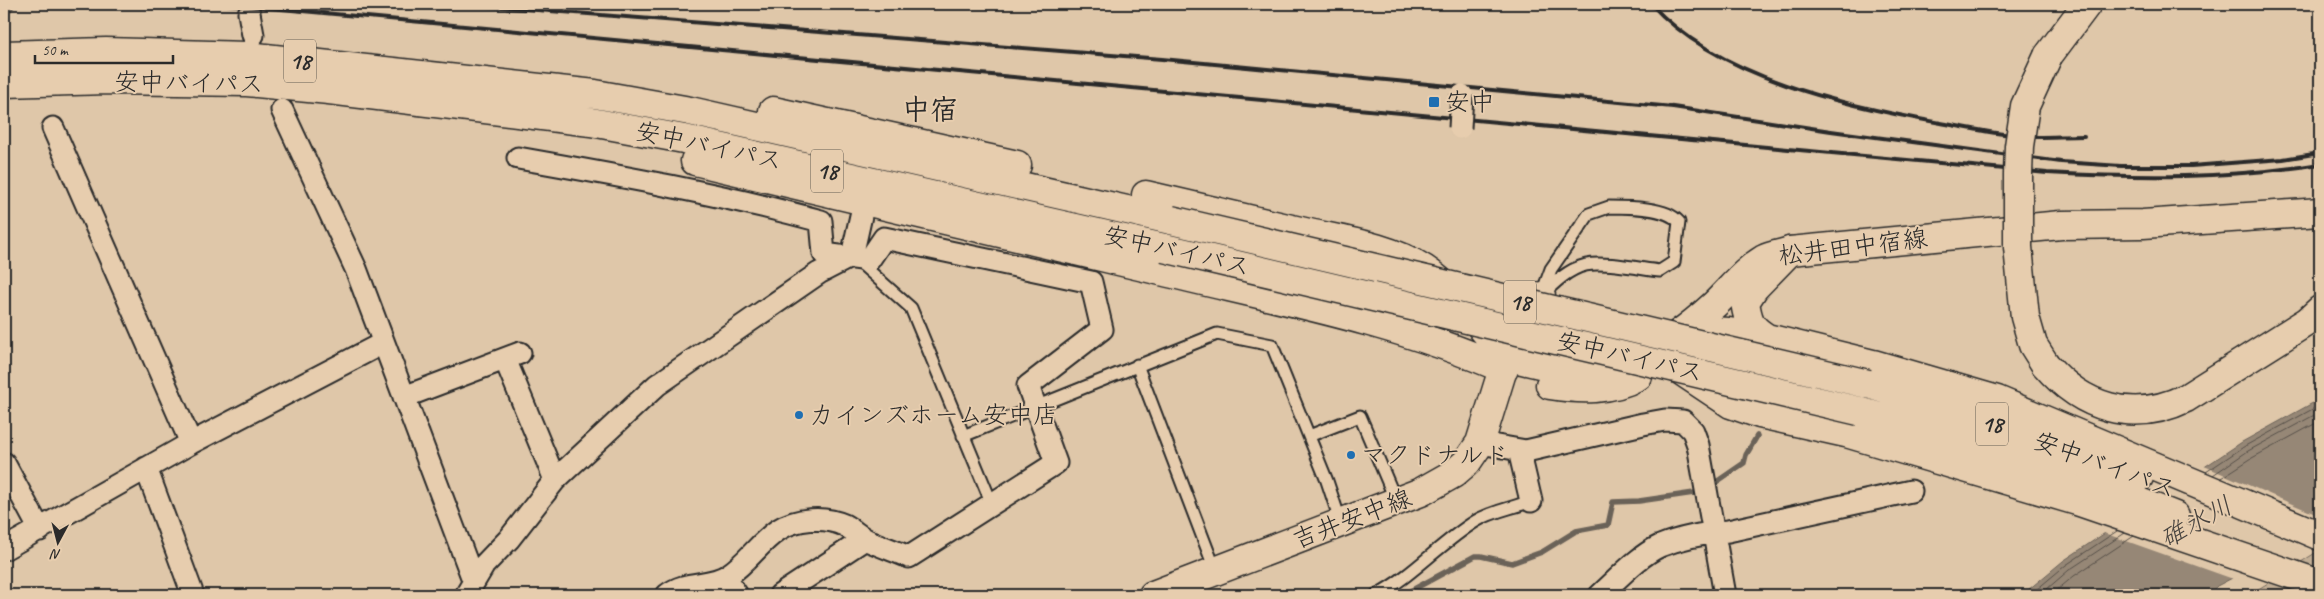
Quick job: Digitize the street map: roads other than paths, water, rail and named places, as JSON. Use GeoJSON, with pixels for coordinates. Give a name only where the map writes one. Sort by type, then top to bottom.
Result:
{"type":"FeatureCollection","features":[{"type":"Feature","properties":{"kind":"main road"},"geometry":{"type":"LineString","coordinates":[[2087,4],[2048,56],[2025,106],[2019,146],[2018,247],[2025,317],[2033,345],[2044,364],[2065,386],[2083,398],[2104,407],[2120,410],[2154,410],[2171,406],[2186,398],[2308,321],[2320,310]]}},
{"type":"Feature","properties":{"kind":"main road","name":"安中バイパス"},"geometry":{"type":"LineString","coordinates":[[4,55],[106,52],[247,56],[595,94],[690,111],[1172,220],[1868,384],[1989,423],[2320,574]]}},
{"type":"Feature","properties":{"kind":"main road","name":"安中バイパス"},"geometry":{"type":"LineString","coordinates":[[4,83],[107,80],[247,82],[488,108],[591,122],[684,139],[1164,248],[1859,411],[1979,446],[2104,477],[2320,546]]}},
{"type":"Feature","properties":{"kind":"main road"},"geometry":{"type":"LineString","coordinates":[[595,94],[764,109],[843,125],[1363,245],[1401,258],[1424,269],[1448,290],[1486,335],[1505,363]]}},
{"type":"Feature","properties":{"kind":"main road"},"geometry":{"type":"LineString","coordinates":[[488,108],[864,202],[1302,305],[1421,336],[1505,363]]}},
{"type":"Feature","properties":{"kind":"main road","name":"松井田中宿線"},"geometry":{"type":"LineString","coordinates":[[1505,363],[1602,368],[1636,360],[1684,330],[1714,305],[1744,274],[1766,258],[1790,251],[2061,224],[2143,224],[2320,212]]}},
{"type":"Feature","properties":{"kind":"main road"},"geometry":{"type":"LineString","coordinates":[[1302,305],[1315,234]]}},
{"type":"Feature","properties":{"kind":"main road"},"geometry":{"type":"LineString","coordinates":[[1767,338],[1754,330],[1748,318],[1745,302],[1754,288],[1790,251]]}},
{"type":"Feature","properties":{"kind":"main road","name":"吉井安中線"},"geometry":{"type":"LineString","coordinates":[[1153,595],[1205,582],[1341,523],[1421,492],[1453,474],[1467,462],[1480,443],[1505,363],[1541,296]]}},
{"type":"Feature","properties":{"kind":"main road"},"geometry":{"type":"LineString","coordinates":[[1684,330],[1729,332],[1767,338],[1873,364],[1997,400],[2104,477]]}},
{"type":"Feature","properties":{"kind":"main road","name":"松井田中宿線"},"geometry":{"type":"LineString","coordinates":[[1505,363],[1544,384],[1597,388],[1632,379],[1670,352],[1684,330]]}},
{"type":"Feature","properties":{"kind":"main road"},"geometry":{"type":"LineString","coordinates":[[1663,358],[1731,404],[1760,414],[1846,434],[2104,477],[2320,536]]}},
{"type":"Feature","properties":{"kind":"main road","name":"18"},"geometry":{"type":"LineString","coordinates":[[2104,477],[2320,584]]}},
{"type":"Feature","properties":{"kind":"street"},"geometry":{"type":"LineString","coordinates":[[249,13],[252,34]]}},
{"type":"Feature","properties":{"kind":"street"},"geometry":{"type":"LineString","coordinates":[[1460,128],[1462,95]]}},
{"type":"Feature","properties":{"kind":"street"},"geometry":{"type":"LineString","coordinates":[[282,110],[356,269],[404,397],[470,589]]}},
{"type":"Feature","properties":{"kind":"street"},"geometry":{"type":"LineString","coordinates":[[53,128],[191,443]]}},
{"type":"Feature","properties":{"kind":"street"},"geometry":{"type":"LineString","coordinates":[[518,158],[682,187],[756,203],[821,221],[824,254],[852,256],[869,260],[884,238],[1091,282],[1102,329],[1028,386],[1056,463],[909,557],[865,539],[844,525],[829,520],[802,520],[779,529],[751,554],[743,565],[725,577],[677,587],[667,595]]}},
{"type":"Feature","properties":{"kind":"street"},"geometry":{"type":"LineString","coordinates":[[852,256],[864,202]]}},
{"type":"Feature","properties":{"kind":"street"},"geometry":{"type":"LineString","coordinates":[[470,589],[484,565],[509,539],[555,480],[657,385],[819,273],[852,256]]}},
{"type":"Feature","properties":{"kind":"street"},"geometry":{"type":"LineString","coordinates":[[4,549],[191,443],[383,343]]}},
{"type":"Feature","properties":{"kind":"street"},"geometry":{"type":"LineString","coordinates":[[404,397],[513,356],[555,480]]}},
{"type":"Feature","properties":{"kind":"street"},"geometry":{"type":"LineString","coordinates":[[1480,443],[1526,451],[1643,424],[1670,420],[1683,421],[1696,436],[1725,595]]}},
{"type":"Feature","properties":{"kind":"street"},"geometry":{"type":"LineString","coordinates":[[1519,450],[1531,500]]}},
{"type":"Feature","properties":{"kind":"street"},"geometry":{"type":"LineString","coordinates":[[4,463],[40,530]]}},
{"type":"Feature","properties":{"kind":"street"},"geometry":{"type":"LineString","coordinates":[[146,468],[193,595]]}},
{"type":"Feature","properties":{"kind":"street"},"geometry":{"type":"LineString","coordinates":[[1600,595],[1642,558],[1660,546],[1713,532],[1728,531],[1911,491]]}},
{"type":"Feature","properties":{"kind":"street"},"geometry":{"type":"LineString","coordinates":[[780,595],[865,539]]}},
{"type":"Feature","properties":{"kind":"street"},"geometry":{"type":"LineString","coordinates":[[725,577],[737,595]]}},
{"type":"Feature","properties":{"kind":"lane"},"geometry":{"type":"LineString","coordinates":[[1609,207],[1631,207],[1673,216],[1679,222],[1674,262],[1666,269],[1660,271],[1609,266],[1586,266],[1558,279],[1541,296],[1551,269],[1589,214],[1609,207]]}},
{"type":"Feature","properties":{"kind":"lane"},"geometry":{"type":"LineString","coordinates":[[852,256],[911,308],[992,504]]}},
{"type":"Feature","properties":{"kind":"lane"},"geometry":{"type":"LineString","coordinates":[[963,436],[1035,405],[1217,334],[1272,345],[1309,436],[1341,523]]}},
{"type":"Feature","properties":{"kind":"lane"},"geometry":{"type":"LineString","coordinates":[[1137,365],[1205,582]]}},
{"type":"Feature","properties":{"kind":"lane"},"geometry":{"type":"LineString","coordinates":[[1309,436],[1360,416],[1396,501]]}},
{"type":"Feature","properties":{"kind":"lane"},"geometry":{"type":"LineString","coordinates":[[1376,595],[1399,583],[1476,521],[1531,500]]}},
{"type":"Feature","properties":{"kind":"water"},"geometry":{"type":"Polygon","coordinates":[[[4,4],[16,4],[4,21],[4,4]]]}},
{"type":"Feature","properties":{"kind":"water","name":"碓氷川"},"geometry":{"type":"Polygon","coordinates":[[[2320,399],[2320,532],[2217,586],[2208,595],[2022,595],[2063,561],[2242,442],[2320,399]]]}},
{"type":"Feature","properties":{"kind":"waterway"},"geometry":{"type":"LineString","coordinates":[[1709,487],[1744,463],[1746,455],[1757,436]]}},
{"type":"Feature","properties":{"kind":"waterway"},"geometry":{"type":"LineString","coordinates":[[1403,595],[1475,556],[1512,563],[1542,552],[1576,531],[1608,525],[1613,502],[1639,501],[1701,492]]}},
{"type":"Feature","properties":{"kind":"railway"},"geometry":{"type":"LineString","coordinates":[[227,4],[2047,173],[2116,176],[2218,175],[2320,164]]}},
{"type":"Feature","properties":{"kind":"railway"},"geometry":{"type":"LineString","coordinates":[[462,4],[1162,59],[1673,107],[1831,131],[2061,162],[2121,166],[2191,166],[2283,159],[2320,153]]}},
{"type":"Feature","properties":{"kind":"railway"},"geometry":{"type":"LineString","coordinates":[[1651,4],[1679,30],[1711,51],[1747,70],[1825,97],[1865,108],[2001,134],[2038,137],[2084,136]]}},
{"type":"Feature","properties":{"kind":"place","name":"安中"},"geometry":{"type":"Point","coordinates":[1434,102]}},
{"type":"Feature","properties":{"kind":"place","name":"カインズホーム安中店"},"geometry":{"type":"Point","coordinates":[799,415]}},
{"type":"Feature","properties":{"kind":"place","name":"マクドナルド"},"geometry":{"type":"Point","coordinates":[1351,455]}},
{"type":"Feature","properties":{"kind":"district","name":"中宿"},"geometry":{"type":"Point","coordinates":[930,109]}}]}
